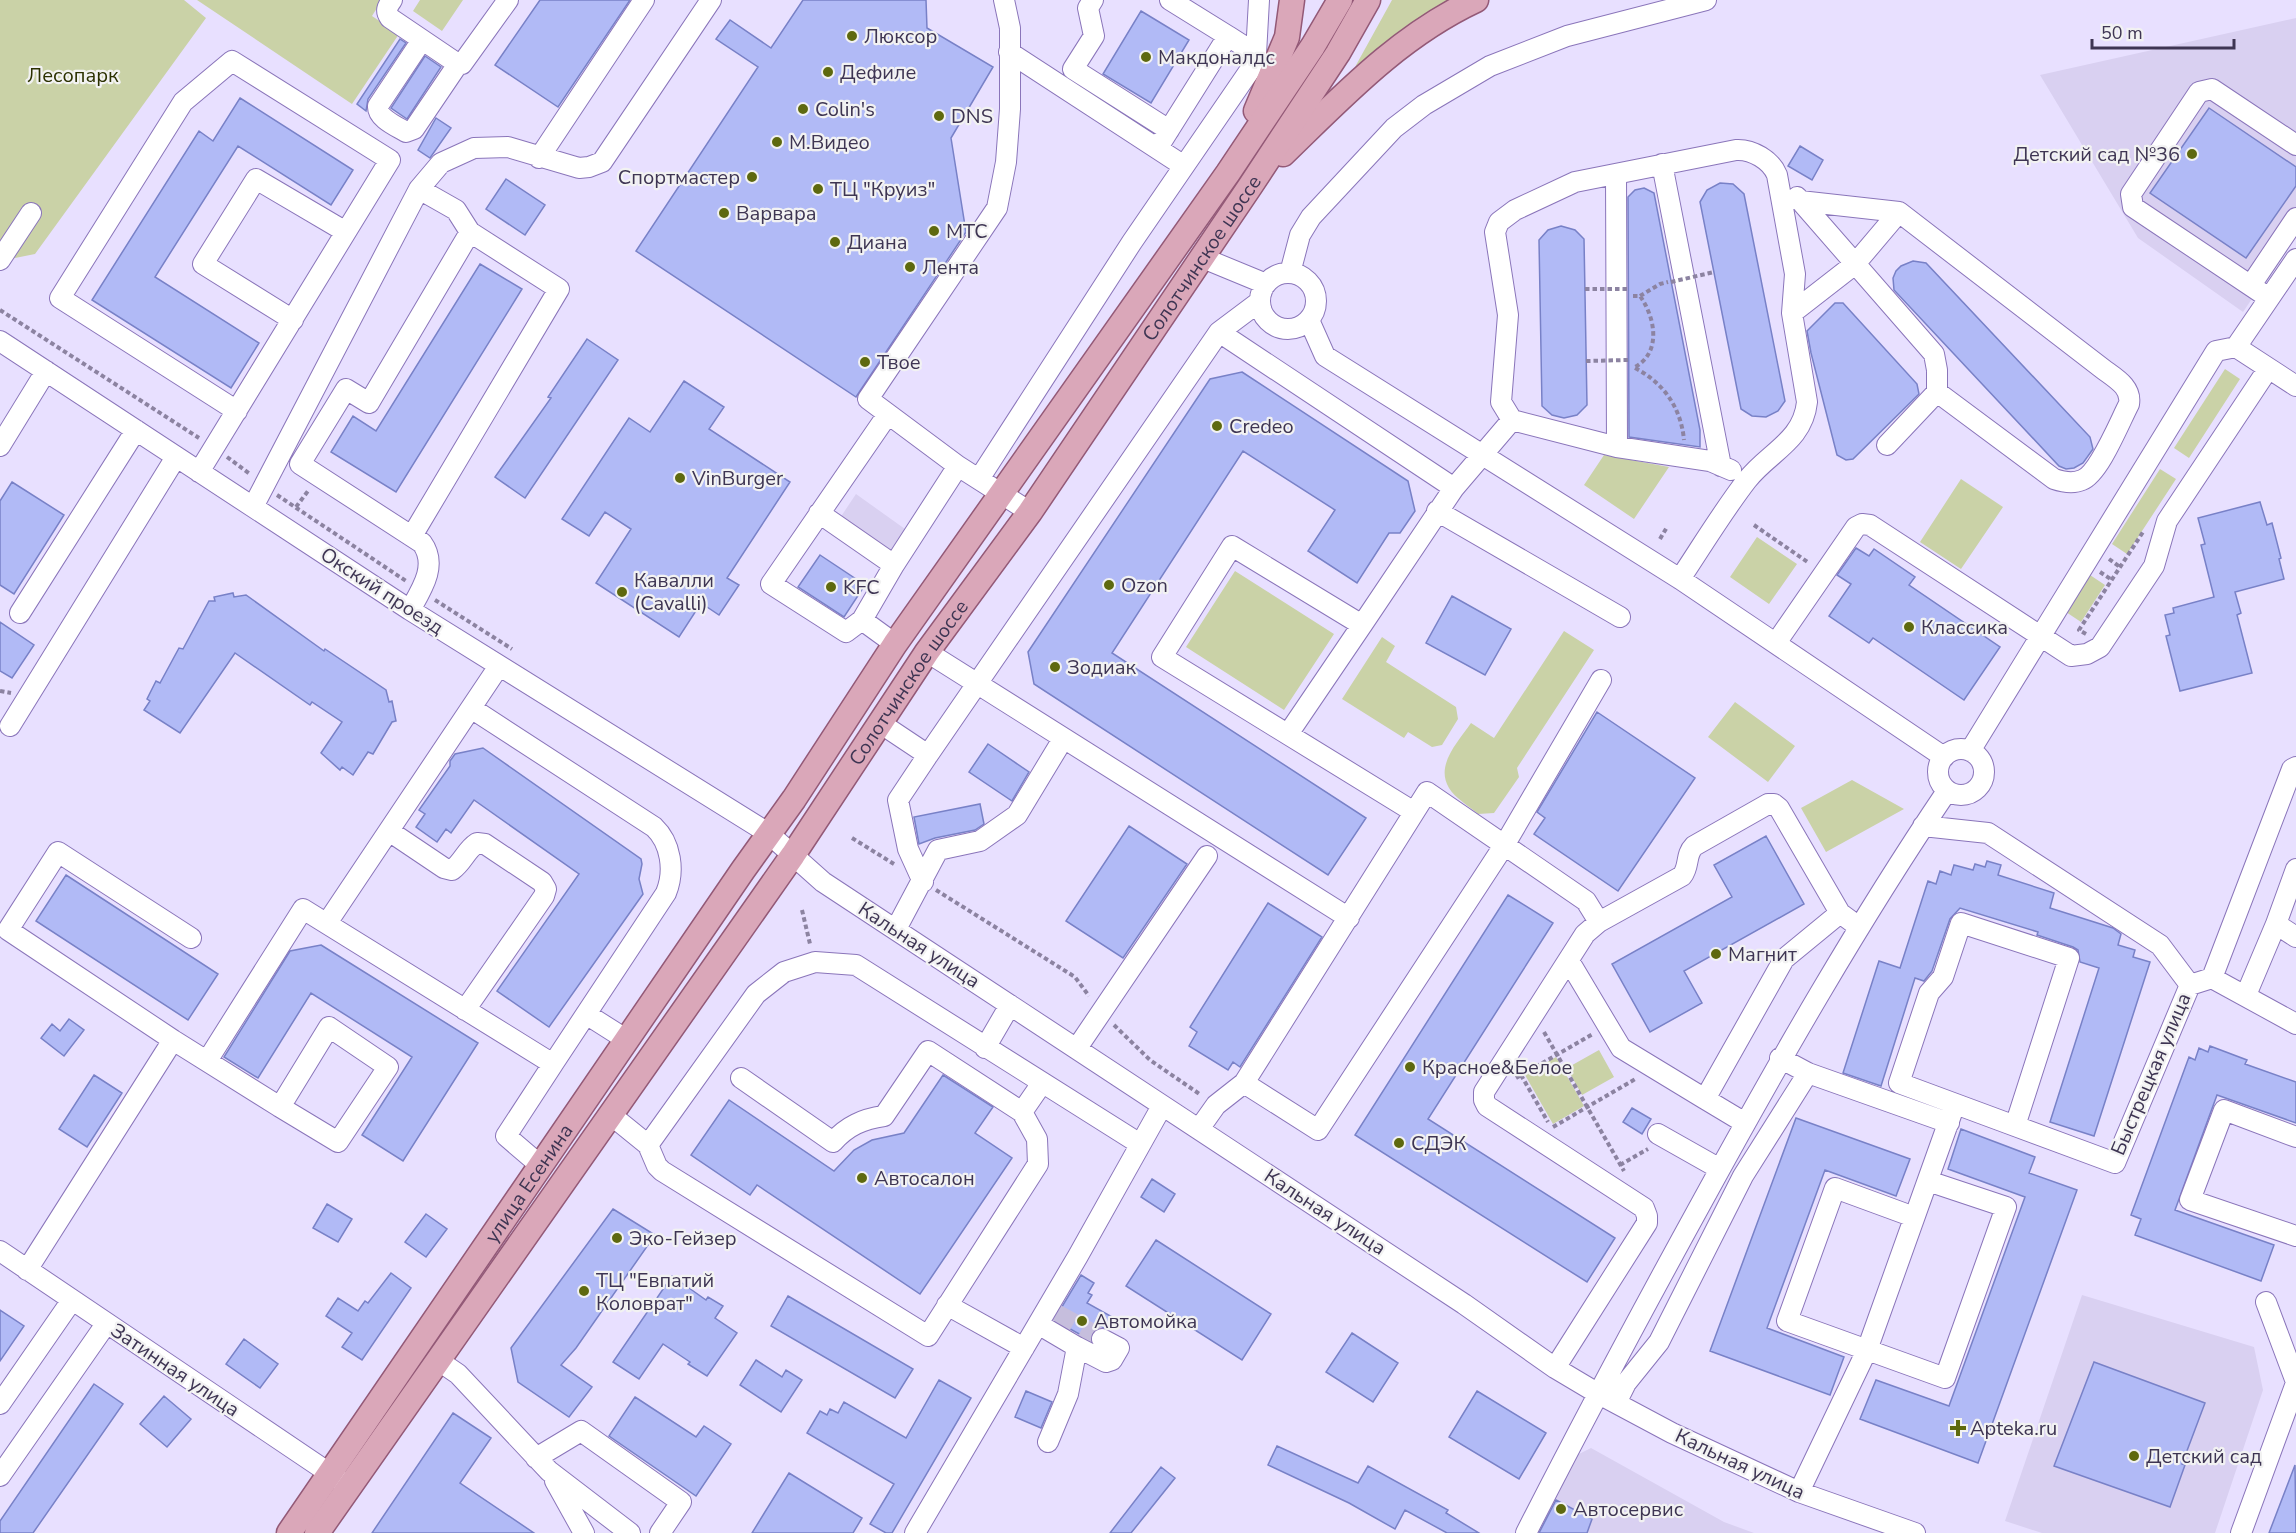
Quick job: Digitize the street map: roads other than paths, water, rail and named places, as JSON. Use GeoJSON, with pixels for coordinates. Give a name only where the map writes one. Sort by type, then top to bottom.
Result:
{"type":"FeatureCollection","features":[{"type":"Feature","properties":{"kind":"main road"},"geometry":{"type":"LineString","coordinates":[[1228,173],[1280,57],[1287,38],[1292,0]]}},
{"type":"Feature","properties":{"kind":"main road","name":"Солотчинское шоссе"},"geometry":{"type":"LineString","coordinates":[[768,833],[794,799],[895,644],[1228,173],[1313,46],[1340,0]]}},
{"type":"Feature","properties":{"kind":"main road","name":"Солотчинское шоссе"},"geometry":{"type":"LineString","coordinates":[[793,855],[927,652],[1030,512],[1203,258],[1338,53],[1368,0]]}},
{"type":"Feature","properties":{"kind":"main road"},"geometry":{"type":"LineString","coordinates":[[1251,185],[1372,68],[1433,22],[1476,0]]}},
{"type":"Feature","properties":{"kind":"main road","name":"улица Есенина"},"geometry":{"type":"LineString","coordinates":[[317,1533],[341,1481],[541,1166],[768,833]]}},
{"type":"Feature","properties":{"kind":"main road","name":"улица Есенина"},"geometry":{"type":"LineString","coordinates":[[289,1533],[341,1481],[439,1361],[793,855]]}},
{"type":"Feature","properties":{"kind":"street"},"geometry":{"type":"LineString","coordinates":[[392,0],[386,13],[390,18],[458,64]]}},
{"type":"Feature","properties":{"kind":"street"},"geometry":{"type":"LineString","coordinates":[[422,40],[377,110],[380,115],[406,132],[414,129],[458,64],[466,61],[508,0]]}},
{"type":"Feature","properties":{"kind":"street"},"geometry":{"type":"LineString","coordinates":[[539,158],[645,0]]}},
{"type":"Feature","properties":{"kind":"street"},"geometry":{"type":"LineString","coordinates":[[253,507],[419,189],[441,163],[474,148],[508,147],[579,168],[602,162],[711,0]]}},
{"type":"Feature","properties":{"kind":"street"},"geometry":{"type":"LineString","coordinates":[[1004,0],[1010,28],[1009,130],[1006,162],[997,208],[868,399],[958,465],[1030,512]]}},
{"type":"Feature","properties":{"kind":"street"},"geometry":{"type":"LineString","coordinates":[[1093,0],[1088,8],[1094,36],[1073,69],[1169,130]]}},
{"type":"Feature","properties":{"kind":"street"},"geometry":{"type":"LineString","coordinates":[[1170,0],[1256,54]]}},
{"type":"Feature","properties":{"kind":"street"},"geometry":{"type":"LineString","coordinates":[[979,479],[1132,242],[1250,70],[1256,54],[1259,0]]}},
{"type":"Feature","properties":{"kind":"street"},"geometry":{"type":"LineString","coordinates":[[1290,273],[1299,235],[1311,217],[1394,128],[1424,105],[1490,66],[1567,36],[1706,0]]}},
{"type":"Feature","properties":{"kind":"street"},"geometry":{"type":"LineString","coordinates":[[1157,149],[1228,36]]}},
{"type":"Feature","properties":{"kind":"street"},"geometry":{"type":"LineString","coordinates":[[1009,52],[1184,166]]}},
{"type":"Feature","properties":{"kind":"street"},"geometry":{"type":"LineString","coordinates":[[199,472],[237,411],[390,160],[232,62],[183,102],[60,298],[237,411]]}},
{"type":"Feature","properties":{"kind":"street"},"geometry":{"type":"LineString","coordinates":[[2269,298],[2133,207],[2131,194],[2199,92],[2205,89],[2212,89],[2296,145]]}},
{"type":"Feature","properties":{"kind":"street"},"geometry":{"type":"LineString","coordinates":[[1680,579],[1748,478],[1796,433],[1805,417],[1807,402],[1792,313],[1795,274],[1774,167],[1744,149],[1575,182],[1515,210],[1496,227],[1508,315],[1501,402],[1512,420],[1617,447],[1710,460],[1748,478]]}},
{"type":"Feature","properties":{"kind":"street"},"geometry":{"type":"LineString","coordinates":[[1662,164],[1721,466]]}},
{"type":"Feature","properties":{"kind":"street"},"geometry":{"type":"LineString","coordinates":[[1616,174],[1617,447]]}},
{"type":"Feature","properties":{"kind":"street"},"geometry":{"type":"LineString","coordinates":[[1777,175],[1934,354],[1937,392],[1887,445]]}},
{"type":"Feature","properties":{"kind":"street"},"geometry":{"type":"LineString","coordinates":[[292,320],[203,264],[256,179],[346,232]]}},
{"type":"Feature","properties":{"kind":"street"},"geometry":{"type":"LineString","coordinates":[[412,536],[559,289],[470,232],[456,210],[419,189]]}},
{"type":"Feature","properties":{"kind":"street"},"geometry":{"type":"LineString","coordinates":[[1800,201],[1899,212],[2103,369],[2127,389],[2130,396],[2129,404],[2094,471],[2084,480],[2067,483],[2054,479],[1937,392]]}},
{"type":"Feature","properties":{"kind":"street"},"geometry":{"type":"LineString","coordinates":[[1792,313],[1856,264],[1899,212]]}},
{"type":"Feature","properties":{"kind":"street"},"geometry":{"type":"LineString","coordinates":[[0,260],[31,213]]}},
{"type":"Feature","properties":{"kind":"street"},"geometry":{"type":"LineString","coordinates":[[2251,285],[2296,218]]}},
{"type":"Feature","properties":{"kind":"street"},"geometry":{"type":"LineString","coordinates":[[410,610],[421,591],[430,566],[429,552],[412,536],[300,464],[346,389],[369,403],[470,232]]}},
{"type":"Feature","properties":{"kind":"street"},"geometry":{"type":"LineString","coordinates":[[1203,258],[1263,293]]}},
{"type":"Feature","properties":{"kind":"street"},"geometry":{"type":"LineString","coordinates":[[1970,751],[2039,635],[2216,351],[2236,347],[2296,259]]}},
{"type":"Feature","properties":{"kind":"street"},"geometry":{"type":"LineString","coordinates":[[923,882],[908,849],[898,800],[975,684],[1219,332],[1263,293],[1273,277],[1290,273],[1306,280],[1315,295],[1314,313],[1302,326],[1293,329],[1274,326],[1266,320],[1261,311],[1263,293]]}},
{"type":"Feature","properties":{"kind":"street"},"geometry":{"type":"LineString","coordinates":[[1309,320],[1325,356],[1680,579],[1944,757]]}},
{"type":"Feature","properties":{"kind":"street"},"geometry":{"type":"LineString","coordinates":[[1219,332],[1454,488]]}},
{"type":"Feature","properties":{"kind":"street","name":"Окский проезд"},"geometry":{"type":"LineString","coordinates":[[0,341],[410,610],[768,833]]}},
{"type":"Feature","properties":{"kind":"street"},"geometry":{"type":"LineString","coordinates":[[2236,347],[2296,386]]}},
{"type":"Feature","properties":{"kind":"street"},"geometry":{"type":"LineString","coordinates":[[1776,644],[1856,527],[1862,524],[1870,525],[2071,656],[2087,654],[2100,647],[2154,566],[2167,521],[2268,369]]}},
{"type":"Feature","properties":{"kind":"street"},"geometry":{"type":"LineString","coordinates":[[0,446],[46,371]]}},
{"type":"Feature","properties":{"kind":"street"},"geometry":{"type":"LineString","coordinates":[[888,414],[771,584],[846,632],[862,620],[958,465]]}},
{"type":"Feature","properties":{"kind":"street"},"geometry":{"type":"LineString","coordinates":[[1288,734],[1437,511],[1512,420]]}},
{"type":"Feature","properties":{"kind":"street"},"geometry":{"type":"LineString","coordinates":[[20,613],[136,430]]}},
{"type":"Feature","properties":{"kind":"street"},"geometry":{"type":"LineString","coordinates":[[10,726],[176,457]]}},
{"type":"Feature","properties":{"kind":"street"},"geometry":{"type":"LineString","coordinates":[[1437,511],[1620,617]]}},
{"type":"Feature","properties":{"kind":"street"},"geometry":{"type":"LineString","coordinates":[[819,513],[894,565]]}},
{"type":"Feature","properties":{"kind":"street"},"geometry":{"type":"LineString","coordinates":[[1362,625],[1232,546],[1162,657],[1414,812]]}},
{"type":"Feature","properties":{"kind":"street"},"geometry":{"type":"LineString","coordinates":[[862,620],[895,644]]}},
{"type":"Feature","properties":{"kind":"street"},"geometry":{"type":"LineString","coordinates":[[927,652],[1349,918]]}},
{"type":"Feature","properties":{"kind":"street"},"geometry":{"type":"LineString","coordinates":[[327,923],[499,666]]}},
{"type":"Feature","properties":{"kind":"street"},"geometry":{"type":"LineString","coordinates":[[1244,1083],[1318,1130],[1505,844],[1601,680]]}},
{"type":"Feature","properties":{"kind":"street"},"geometry":{"type":"LineString","coordinates":[[471,708],[654,827],[663,835],[668,848],[671,874],[666,893],[506,1136],[541,1166]]}},
{"type":"Feature","properties":{"kind":"street"},"geometry":{"type":"LineString","coordinates":[[880,723],[928,755]]}},
{"type":"Feature","properties":{"kind":"street"},"geometry":{"type":"LineString","coordinates":[[896,929],[939,850],[980,841],[1017,815],[1064,739]]}},
{"type":"Feature","properties":{"kind":"street"},"geometry":{"type":"LineString","coordinates":[[1961,749],[1970,751],[1978,757],[1982,765],[1983,775],[1980,784],[1974,791],[1965,795],[1947,791],[1938,775],[1939,765],[1951,751],[1961,749]]}},
{"type":"Feature","properties":{"kind":"street"},"geometry":{"type":"LineString","coordinates":[[2212,978],[2292,769],[2296,767]]}},
{"type":"Feature","properties":{"kind":"street"},"geometry":{"type":"LineString","coordinates":[[1526,1533],[1597,1393],[1780,1058],[1859,927],[1947,791]]}},
{"type":"Feature","properties":{"kind":"street"},"geometry":{"type":"LineString","coordinates":[[1199,1129],[1216,1105],[1244,1083],[1427,792],[1586,901],[1599,922]]}},
{"type":"Feature","properties":{"kind":"street"},"geometry":{"type":"LineString","coordinates":[[1555,1368],[1647,1223],[1647,1216],[1644,1208],[1547,1135],[1487,1106],[1484,1092],[1585,934],[1599,922],[1682,876],[1686,871],[1689,850],[1768,804],[1774,804],[1779,808],[1840,913],[1859,927]]}},
{"type":"Feature","properties":{"kind":"street"},"geometry":{"type":"LineString","coordinates":[[1923,826],[1988,834],[2160,945],[2190,985]]}},
{"type":"Feature","properties":{"kind":"street"},"geometry":{"type":"LineString","coordinates":[[389,831],[444,868],[452,870],[458,866],[471,847],[477,843],[485,844],[542,882],[546,889],[544,896],[465,1010]]}},
{"type":"Feature","properties":{"kind":"street","name":"Кальная улица"},"geometry":{"type":"LineString","coordinates":[[768,833],[823,882],[1464,1304],[1555,1368],[1672,1433],[1798,1492],[1915,1533]]}},
{"type":"Feature","properties":{"kind":"street"},"geometry":{"type":"LineString","coordinates":[[191,938],[58,852],[8,930],[173,1040],[280,1107],[338,1142],[388,1067],[329,1028],[280,1107]]}},
{"type":"Feature","properties":{"kind":"street"},"geometry":{"type":"LineString","coordinates":[[1077,1048],[1206,856]]}},
{"type":"Feature","properties":{"kind":"street"},"geometry":{"type":"LineString","coordinates":[[2246,994],[2276,924],[2296,869]]}},
{"type":"Feature","properties":{"kind":"street"},"geometry":{"type":"LineString","coordinates":[[207,1061],[303,909],[553,1065]]}},
{"type":"Feature","properties":{"kind":"street"},"geometry":{"type":"LineString","coordinates":[[1705,1099],[1784,959],[1840,913]]}},
{"type":"Feature","properties":{"kind":"street","name":"Быстрецкая улица"},"geometry":{"type":"LineString","coordinates":[[2015,1126],[2069,958],[1961,923],[1943,977],[1929,993],[1899,1083],[1952,1113],[2015,1126],[2115,1163],[2190,985],[2212,978],[2246,994],[2296,1024]]}},
{"type":"Feature","properties":{"kind":"street"},"geometry":{"type":"LineString","coordinates":[[2276,924],[2296,937]]}},
{"type":"Feature","properties":{"kind":"street"},"geometry":{"type":"LineString","coordinates":[[1569,961],[1621,1048],[1745,1123]]}},
{"type":"Feature","properties":{"kind":"street"},"geometry":{"type":"LineString","coordinates":[[648,1146],[756,994],[784,972],[815,963],[856,965],[1140,1144]]}},
{"type":"Feature","properties":{"kind":"street"},"geometry":{"type":"LineString","coordinates":[[986,1048],[1010,1005]]}},
{"type":"Feature","properties":{"kind":"street"},"geometry":{"type":"LineString","coordinates":[[586,1014],[627,1040]]}},
{"type":"Feature","properties":{"kind":"street"},"geometry":{"type":"LineString","coordinates":[[27,1270],[173,1040]]}},
{"type":"Feature","properties":{"kind":"street"},"geometry":{"type":"LineString","coordinates":[[611,1115],[648,1146],[662,1171],[928,1336],[1038,1164],[1038,1139],[1022,1112],[928,1051],[884,1116],[856,1123],[842,1132],[833,1142],[741,1078]]}},
{"type":"Feature","properties":{"kind":"street"},"geometry":{"type":"LineString","coordinates":[[1780,1058],[1808,1073],[1952,1113],[1866,1350],[1798,1492]]}},
{"type":"Feature","properties":{"kind":"street"},"geometry":{"type":"LineString","coordinates":[[1616,1403],[1626,1383],[1659,1342],[1743,1176],[1808,1073]]}},
{"type":"Feature","properties":{"kind":"street"},"geometry":{"type":"LineString","coordinates":[[1022,1112],[1042,1083]]}},
{"type":"Feature","properties":{"kind":"street"},"geometry":{"type":"LineString","coordinates":[[915,1533],[1024,1348],[1047,1316],[1162,1106]]}},
{"type":"Feature","properties":{"kind":"street"},"geometry":{"type":"LineString","coordinates":[[2296,1137],[2224,1110],[2190,1200],[2296,1236]]}},
{"type":"Feature","properties":{"kind":"street"},"geometry":{"type":"LineString","coordinates":[[1662,1136],[1720,1169]]}},
{"type":"Feature","properties":{"kind":"street"},"geometry":{"type":"LineString","coordinates":[[1914,1217],[1836,1188],[1787,1321],[1945,1378],[2006,1207],[1928,1181]]}},
{"type":"Feature","properties":{"kind":"street","name":"Затинная улица"},"geometry":{"type":"LineString","coordinates":[[0,1251],[341,1481]]}},
{"type":"Feature","properties":{"kind":"street"},"geometry":{"type":"LineString","coordinates":[[0,1404],[72,1300]]}},
{"type":"Feature","properties":{"kind":"street"},"geometry":{"type":"LineString","coordinates":[[2241,1533],[2295,1389],[2266,1302]]}},
{"type":"Feature","properties":{"kind":"street"},"geometry":{"type":"LineString","coordinates":[[947,1305],[1024,1348]]}},
{"type":"Feature","properties":{"kind":"street"},"geometry":{"type":"LineString","coordinates":[[1047,1316],[1077,1347],[1106,1362],[1112,1360],[1119,1348],[1102,1339]]}},
{"type":"Feature","properties":{"kind":"street"},"geometry":{"type":"LineString","coordinates":[[0,1476],[106,1324]]}},
{"type":"Feature","properties":{"kind":"street"},"geometry":{"type":"LineString","coordinates":[[1048,1442],[1068,1394],[1077,1347]]}},
{"type":"Feature","properties":{"kind":"street"},"geometry":{"type":"LineString","coordinates":[[439,1361],[458,1374],[543,1465],[630,1533]]}},
{"type":"Feature","properties":{"kind":"street"},"geometry":{"type":"LineString","coordinates":[[543,1465],[582,1431],[681,1502],[660,1533]]}},
{"type":"Feature","properties":{"kind":"street"},"geometry":{"type":"LineString","coordinates":[[543,1465],[584,1533]]}},
{"type":"Feature","properties":{"kind":"tunnel"},"geometry":{"type":"LineString","coordinates":[[1056,1314],[1102,1339]]}},
{"type":"Feature","properties":{"kind":"place","name":"Люксор"},"geometry":{"type":"Point","coordinates":[852,36]}},
{"type":"Feature","properties":{"kind":"place","name":"Макдоналдс"},"geometry":{"type":"Point","coordinates":[1146,57]}},
{"type":"Feature","properties":{"kind":"place","name":"Дефиле"},"geometry":{"type":"Point","coordinates":[828,72]}},
{"type":"Feature","properties":{"kind":"place","name":"Colin's"},"geometry":{"type":"Point","coordinates":[803,109]}},
{"type":"Feature","properties":{"kind":"place","name":"DNS"},"geometry":{"type":"Point","coordinates":[939,116]}},
{"type":"Feature","properties":{"kind":"place","name":"М.Видео"},"geometry":{"type":"Point","coordinates":[777,142]}},
{"type":"Feature","properties":{"kind":"place","name":"Детский сад №36"},"geometry":{"type":"Point","coordinates":[2192,154]}},
{"type":"Feature","properties":{"kind":"place","name":"Спортмастер"},"geometry":{"type":"Point","coordinates":[752,177]}},
{"type":"Feature","properties":{"kind":"place","name":"ТЦ \"Круиз\""},"geometry":{"type":"Point","coordinates":[818,189]}},
{"type":"Feature","properties":{"kind":"place","name":"Варвара"},"geometry":{"type":"Point","coordinates":[724,213]}},
{"type":"Feature","properties":{"kind":"place","name":"МТС"},"geometry":{"type":"Point","coordinates":[934,231]}},
{"type":"Feature","properties":{"kind":"place","name":"Диана"},"geometry":{"type":"Point","coordinates":[835,242]}},
{"type":"Feature","properties":{"kind":"place","name":"Лента"},"geometry":{"type":"Point","coordinates":[910,267]}},
{"type":"Feature","properties":{"kind":"place","name":"Твое"},"geometry":{"type":"Point","coordinates":[865,362]}},
{"type":"Feature","properties":{"kind":"place","name":"Credeo"},"geometry":{"type":"Point","coordinates":[1217,426]}},
{"type":"Feature","properties":{"kind":"place","name":"VinBurger"},"geometry":{"type":"Point","coordinates":[680,478]}},
{"type":"Feature","properties":{"kind":"place","name":"Ozon"},"geometry":{"type":"Point","coordinates":[1109,585]}},
{"type":"Feature","properties":{"kind":"place","name":"KFC"},"geometry":{"type":"Point","coordinates":[831,587]}},
{"type":"Feature","properties":{"kind":"place","name":"Кавалли (Cavalli)"},"geometry":{"type":"Point","coordinates":[622,592]}},
{"type":"Feature","properties":{"kind":"place","name":"Классика"},"geometry":{"type":"Point","coordinates":[1909,627]}},
{"type":"Feature","properties":{"kind":"place","name":"Зодиак"},"geometry":{"type":"Point","coordinates":[1055,667]}},
{"type":"Feature","properties":{"kind":"place","name":"Магнит"},"geometry":{"type":"Point","coordinates":[1716,954]}},
{"type":"Feature","properties":{"kind":"place","name":"Красное&Белое"},"geometry":{"type":"Point","coordinates":[1410,1067]}},
{"type":"Feature","properties":{"kind":"place","name":"СДЭК"},"geometry":{"type":"Point","coordinates":[1399,1143]}},
{"type":"Feature","properties":{"kind":"place","name":"Автосалон"},"geometry":{"type":"Point","coordinates":[862,1178]}},
{"type":"Feature","properties":{"kind":"place","name":"Эко-Гейзер"},"geometry":{"type":"Point","coordinates":[617,1238]}},
{"type":"Feature","properties":{"kind":"place","name":"ТЦ \"Евпатий Коловрат\""},"geometry":{"type":"Point","coordinates":[584,1291]}},
{"type":"Feature","properties":{"kind":"place","name":"Автомойка"},"geometry":{"type":"Point","coordinates":[1082,1321]}},
{"type":"Feature","properties":{"kind":"place","name":"Apteka.ru"},"geometry":{"type":"Point","coordinates":[1958,1428]}},
{"type":"Feature","properties":{"kind":"place","name":"Детский сад"},"geometry":{"type":"Point","coordinates":[2134,1456]}},
{"type":"Feature","properties":{"kind":"place","name":"Автосервис"},"geometry":{"type":"Point","coordinates":[1561,1509]}},
{"type":"Feature","properties":{"kind":"park label","name":"Лесопарк"},"geometry":{"type":"Point","coordinates":[73,75]}}]}
